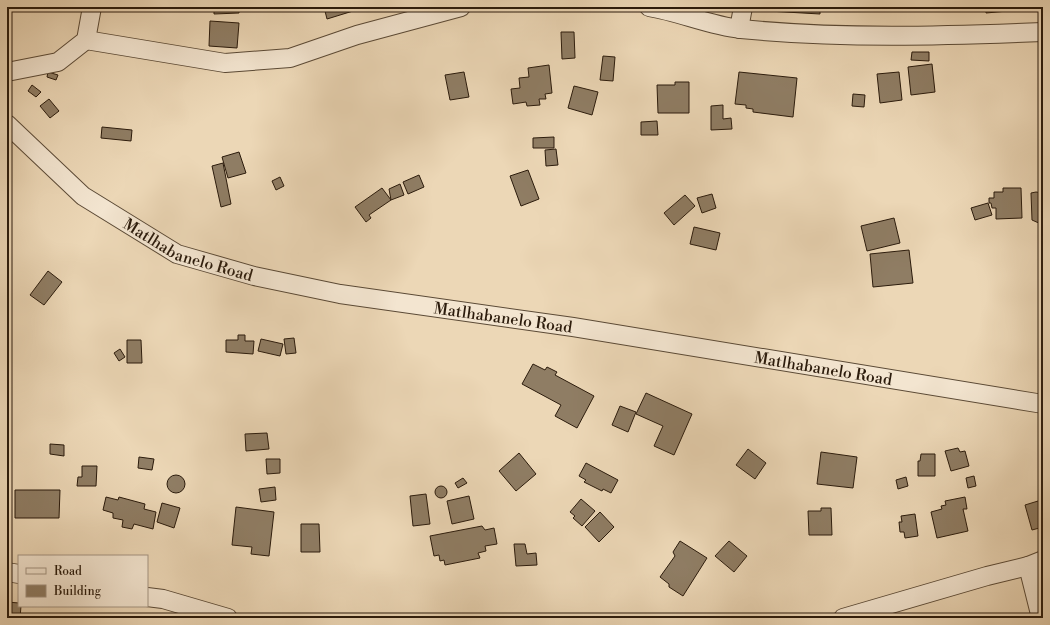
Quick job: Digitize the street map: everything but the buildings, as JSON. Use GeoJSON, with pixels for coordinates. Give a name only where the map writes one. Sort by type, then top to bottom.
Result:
{"type":"FeatureCollection","features":[{"type":"Feature","properties":{"kind":"street"},"geometry":{"type":"LineString","coordinates":[[7,72],[58,62],[86,40],[92,7]]}},
{"type":"Feature","properties":{"kind":"street"},"geometry":{"type":"LineString","coordinates":[[86,40],[225,63],[290,58],[358,35],[461,7]]}},
{"type":"Feature","properties":{"kind":"street"},"geometry":{"type":"LineString","coordinates":[[649,7],[739,29],[869,35],[938,36],[1043,32]]}},
{"type":"Feature","properties":{"kind":"street"},"geometry":{"type":"LineString","coordinates":[[739,29],[743,7]]}},
{"type":"Feature","properties":{"kind":"street","name":"Matlhabanelo Road"},"geometry":{"type":"LineString","coordinates":[[7,124],[83,196],[177,254],[254,276],[340,294],[573,327],[1043,404]]}},
{"type":"Feature","properties":{"kind":"street"},"geometry":{"type":"LineString","coordinates":[[843,618],[1036,563],[1042,618]]}},
{"type":"Feature","properties":{"kind":"street"},"geometry":{"type":"LineString","coordinates":[[7,572],[18,574]]}},
{"type":"Feature","properties":{"kind":"street"},"geometry":{"type":"LineString","coordinates":[[148,597],[163,599],[228,618]]}}]}
